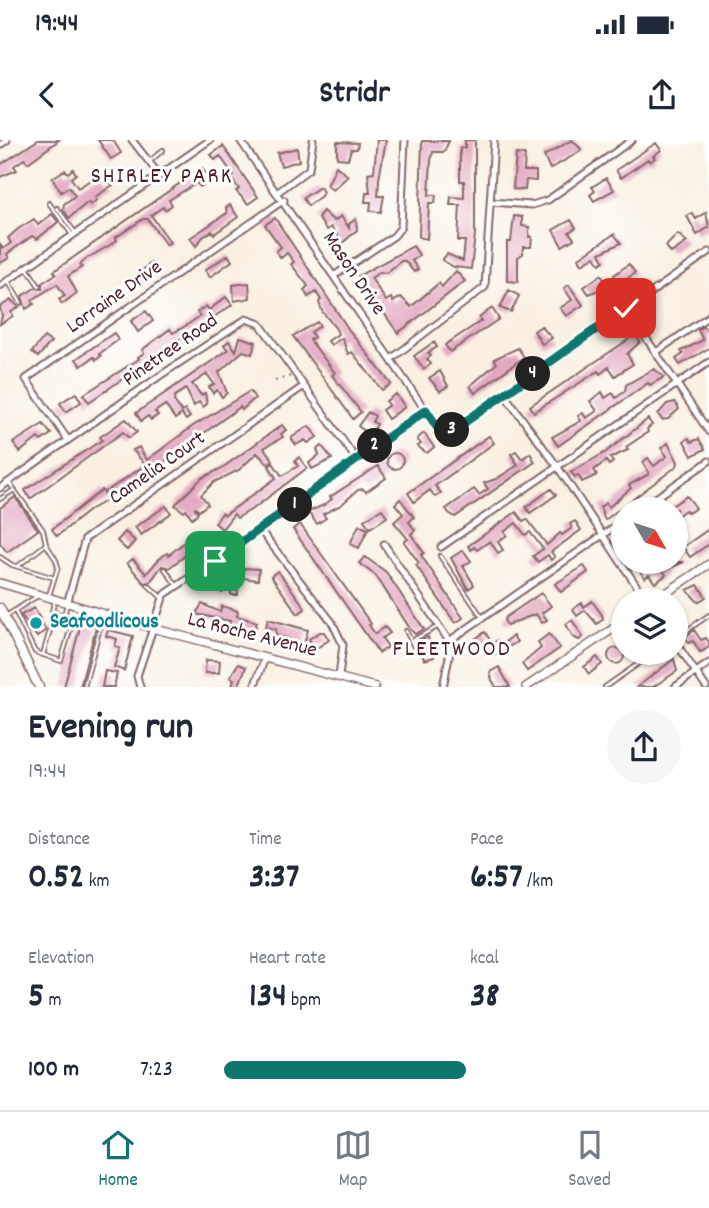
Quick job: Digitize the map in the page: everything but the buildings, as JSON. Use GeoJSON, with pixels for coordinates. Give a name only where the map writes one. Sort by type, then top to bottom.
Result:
{"type":"FeatureCollection","features":[{"type":"Feature","properties":{"kind":"main road"},"geometry":{"type":"LineString","coordinates":[[674,588],[709,564]]}},
{"type":"Feature","properties":{"kind":"main road","name":"La Roche Avenue"},"geometry":{"type":"LineString","coordinates":[[0,583],[152,628],[375,687]]}},
{"type":"Feature","properties":{"kind":"main road"},"geometry":{"type":"LineString","coordinates":[[0,608],[40,687]]}},
{"type":"Feature","properties":{"kind":"main road"},"geometry":{"type":"LineString","coordinates":[[526,687],[611,630]]}},
{"type":"Feature","properties":{"kind":"street"},"geometry":{"type":"LineString","coordinates":[[0,145],[7,140]]}},
{"type":"Feature","properties":{"kind":"street"},"geometry":{"type":"LineString","coordinates":[[132,140],[160,176]]}},
{"type":"Feature","properties":{"kind":"street"},"geometry":{"type":"LineString","coordinates":[[0,286],[209,140]]}},
{"type":"Feature","properties":{"kind":"street","name":"Mason Drive"},"geometry":{"type":"LineString","coordinates":[[240,140],[284,200],[437,427],[446,432],[455,429],[504,394]]}},
{"type":"Feature","properties":{"kind":"street"},"geometry":{"type":"LineString","coordinates":[[278,192],[309,169],[313,140]]}},
{"type":"Feature","properties":{"kind":"street"},"geometry":{"type":"LineString","coordinates":[[335,275],[394,236],[401,227],[405,140]]}},
{"type":"Feature","properties":{"kind":"street"},"geometry":{"type":"LineString","coordinates":[[391,359],[485,287],[494,140]]}},
{"type":"Feature","properties":{"kind":"street"},"geometry":{"type":"LineString","coordinates":[[491,202],[532,205],[548,200],[632,140]]}},
{"type":"Feature","properties":{"kind":"street","name":"Lorraine Drive"},"geometry":{"type":"LineString","coordinates":[[68,440],[26,379],[284,200]]}},
{"type":"Feature","properties":{"kind":"street"},"geometry":{"type":"LineString","coordinates":[[638,588],[557,466],[504,394],[709,252]]}},
{"type":"Feature","properties":{"kind":"street"},"geometry":{"type":"LineString","coordinates":[[626,308],[709,432]]}},
{"type":"Feature","properties":{"kind":"street"},"geometry":{"type":"LineString","coordinates":[[656,352],[709,316]]}},
{"type":"Feature","properties":{"kind":"street","name":"Pinetree Road"},"geometry":{"type":"LineString","coordinates":[[0,488],[246,319],[260,324],[356,459]]}},
{"type":"Feature","properties":{"kind":"street"},"geometry":{"type":"LineString","coordinates":[[441,547],[709,362]]}},
{"type":"Feature","properties":{"kind":"street","name":"Camelia Court"},"geometry":{"type":"LineString","coordinates":[[67,604],[85,539],[304,386]]}},
{"type":"Feature","properties":{"kind":"street"},"geometry":{"type":"LineString","coordinates":[[140,687],[137,676],[163,598],[206,570],[426,410]]}},
{"type":"Feature","properties":{"kind":"street"},"geometry":{"type":"LineString","coordinates":[[701,420],[709,414]]}},
{"type":"Feature","properties":{"kind":"street"},"geometry":{"type":"LineString","coordinates":[[657,497],[709,461]]}},
{"type":"Feature","properties":{"kind":"street"},"geometry":{"type":"LineString","coordinates":[[260,530],[332,622],[344,645],[339,676]]}},
{"type":"Feature","properties":{"kind":"street"},"geometry":{"type":"LineString","coordinates":[[449,641],[611,530]]}},
{"type":"Feature","properties":{"kind":"street"},"geometry":{"type":"LineString","coordinates":[[384,544],[449,641],[451,648],[443,687]]}},
{"type":"Feature","properties":{"kind":"street"},"geometry":{"type":"LineString","coordinates":[[254,687],[265,658]]}},
{"type":"Feature","properties":{"kind":"street"},"geometry":{"type":"LineString","coordinates":[[688,659],[706,687]]}},
{"type":"Feature","properties":{"kind":"street"},"geometry":{"type":"LineString","coordinates":[[675,687],[709,663]]}},
{"type":"Feature","properties":{"kind":"lane"},"geometry":{"type":"LineString","coordinates":[[149,162],[163,150]]}},
{"type":"Feature","properties":{"kind":"lane"},"geometry":{"type":"LineString","coordinates":[[49,203],[75,235]]}},
{"type":"Feature","properties":{"kind":"lane"},"geometry":{"type":"LineString","coordinates":[[57,208],[75,235]]}},
{"type":"Feature","properties":{"kind":"lane"},"geometry":{"type":"LineString","coordinates":[[27,268],[39,286]]}},
{"type":"Feature","properties":{"kind":"lane"},"geometry":{"type":"LineString","coordinates":[[8,281],[21,303]]}},
{"type":"Feature","properties":{"kind":"lane"},"geometry":{"type":"LineString","coordinates":[[8,482],[43,530],[46,544],[58,567],[54,578],[52,611],[101,624]]}},
{"type":"Feature","properties":{"kind":"lane"},"geometry":{"type":"LineString","coordinates":[[0,499],[14,490]]}},
{"type":"Feature","properties":{"kind":"lane"},"geometry":{"type":"LineString","coordinates":[[17,566],[46,544]]}},
{"type":"Feature","properties":{"kind":"lane"},"geometry":{"type":"LineString","coordinates":[[201,544],[217,560],[217,572],[206,570]]}},
{"type":"Feature","properties":{"kind":"lane"},"geometry":{"type":"LineString","coordinates":[[440,556],[482,618]]}},
{"type":"Feature","properties":{"kind":"lane"},"geometry":{"type":"LineString","coordinates":[[0,557],[17,566],[54,578]]}},
{"type":"Feature","properties":{"kind":"lane"},"geometry":{"type":"LineString","coordinates":[[165,569],[178,586]]}},
{"type":"Feature","properties":{"kind":"lane"},"geometry":{"type":"LineString","coordinates":[[206,570],[216,585]]}},
{"type":"Feature","properties":{"kind":"lane"},"geometry":{"type":"LineString","coordinates":[[148,585],[163,598]]}},
{"type":"Feature","properties":{"kind":"lane"},"geometry":{"type":"LineString","coordinates":[[4,617],[39,595]]}},
{"type":"Feature","properties":{"kind":"lane"},"geometry":{"type":"LineString","coordinates":[[64,614],[67,604]]}},
{"type":"Feature","properties":{"kind":"lane"},"geometry":{"type":"LineString","coordinates":[[15,611],[35,652],[61,661],[74,617]]}},
{"type":"Feature","properties":{"kind":"lane"},"geometry":{"type":"LineString","coordinates":[[43,655],[55,612]]}},
{"type":"Feature","properties":{"kind":"lane"},"geometry":{"type":"LineString","coordinates":[[84,687],[104,614]]}},
{"type":"Feature","properties":{"kind":"lane"},"geometry":{"type":"LineString","coordinates":[[688,631],[709,615]]}},
{"type":"Feature","properties":{"kind":"lane"},"geometry":{"type":"LineString","coordinates":[[411,641],[439,626]]}},
{"type":"Feature","properties":{"kind":"lane"},"geometry":{"type":"LineString","coordinates":[[406,631],[415,649]]}},
{"type":"Feature","properties":{"kind":"lane"},"geometry":{"type":"LineString","coordinates":[[24,657],[35,652]]}},
{"type":"Feature","properties":{"kind":"lane"},"geometry":{"type":"LineString","coordinates":[[605,687],[637,665]]}},
{"type":"Feature","properties":{"kind":"path"},"geometry":{"type":"LineString","coordinates":[[275,381],[283,381],[295,374]]}},
{"type":"Feature","properties":{"kind":"place","name":"Seafoodlicous"},"geometry":{"type":"Point","coordinates":[36,623]}},
{"type":"Feature","properties":{"kind":"district","name":"SHIRLEY PARK"},"geometry":{"type":"Point","coordinates":[162,177]}},
{"type":"Feature","properties":{"kind":"district","name":"FLEETWOOD"},"geometry":{"type":"Point","coordinates":[452,650]}},
{"type":"Feature","properties":{"kind":"route"},"geometry":{"type":"LineString","coordinates":[[215,561],[426,410],[437,427],[446,432],[455,429],[626,308]]}}]}
